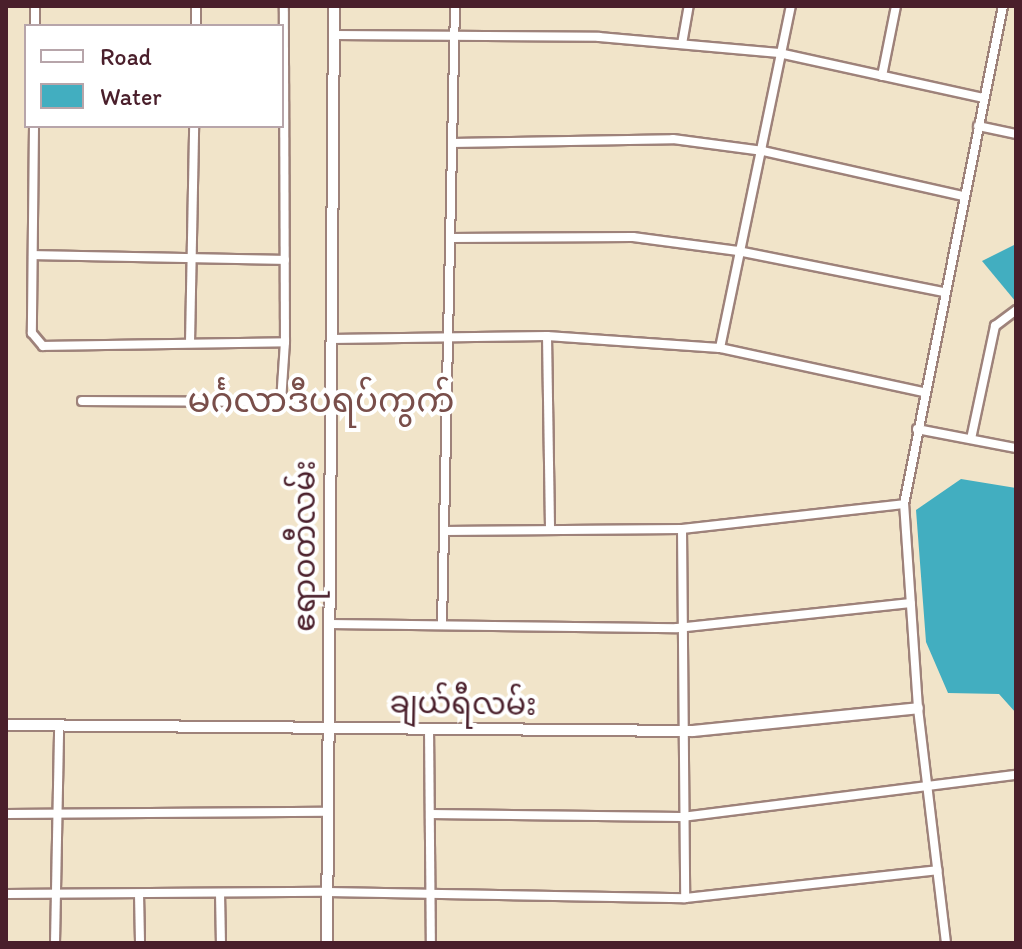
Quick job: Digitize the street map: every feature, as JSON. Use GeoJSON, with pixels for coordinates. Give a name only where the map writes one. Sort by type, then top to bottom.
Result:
{"type":"FeatureCollection","features":[{"type":"Feature","properties":{"kind":"street","name":"ဧရာဝတီလမ်း"},"geometry":{"type":"LineString","coordinates":[[327,943],[334,6]]}},
{"type":"Feature","properties":{"kind":"street"},"geometry":{"type":"LineString","coordinates":[[442,625],[455,6]]}},
{"type":"Feature","properties":{"kind":"street"},"geometry":{"type":"LineString","coordinates":[[682,44],[689,6]]}},
{"type":"Feature","properties":{"kind":"street"},"geometry":{"type":"LineString","coordinates":[[720,348],[791,6]]}},
{"type":"Feature","properties":{"kind":"street"},"geometry":{"type":"LineString","coordinates":[[882,76],[896,6]]}},
{"type":"Feature","properties":{"kind":"street"},"geometry":{"type":"LineString","coordinates":[[946,943],[918,708],[904,504],[923,392],[1003,6]]}},
{"type":"Feature","properties":{"kind":"street"},"geometry":{"type":"LineString","coordinates":[[334,35],[599,37],[779,53],[984,98]]}},
{"type":"Feature","properties":{"kind":"street"},"geometry":{"type":"LineString","coordinates":[[978,126],[1016,134]]}},
{"type":"Feature","properties":{"kind":"street"},"geometry":{"type":"LineString","coordinates":[[34,128],[32,333],[43,346],[285,342]]}},
{"type":"Feature","properties":{"kind":"street"},"geometry":{"type":"LineString","coordinates":[[190,343],[194,128]]}},
{"type":"Feature","properties":{"kind":"street"},"geometry":{"type":"LineString","coordinates":[[82,401],[281,402],[285,342],[284,128]]}},
{"type":"Feature","properties":{"kind":"street"},"geometry":{"type":"LineString","coordinates":[[452,143],[673,139],[763,151],[963,196]]}},
{"type":"Feature","properties":{"kind":"street"},"geometry":{"type":"LineString","coordinates":[[450,238],[633,237],[738,251],[944,292]]}},
{"type":"Feature","properties":{"kind":"street"},"geometry":{"type":"LineString","coordinates":[[33,255],[285,260]]}},
{"type":"Feature","properties":{"kind":"street"},"geometry":{"type":"LineString","coordinates":[[971,439],[995,326],[1016,310]]}},
{"type":"Feature","properties":{"kind":"street"},"geometry":{"type":"LineString","coordinates":[[331,339],[448,340],[547,336],[720,348],[923,392]]}},
{"type":"Feature","properties":{"kind":"street"},"geometry":{"type":"LineString","coordinates":[[547,336],[550,530]]}},
{"type":"Feature","properties":{"kind":"street"},"geometry":{"type":"LineString","coordinates":[[917,429],[1016,448]]}},
{"type":"Feature","properties":{"kind":"street"},"geometry":{"type":"LineString","coordinates":[[444,531],[682,529],[904,504]]}},
{"type":"Feature","properties":{"kind":"street"},"geometry":{"type":"LineString","coordinates":[[682,529],[686,627],[681,731],[685,898]]}},
{"type":"Feature","properties":{"kind":"street"},"geometry":{"type":"LineString","coordinates":[[329,624],[686,627],[911,603]]}},
{"type":"Feature","properties":{"kind":"street","name":"ချယ်ရီလမ်း"},"geometry":{"type":"LineString","coordinates":[[6,725],[681,731],[918,708]]}},
{"type":"Feature","properties":{"kind":"street"},"geometry":{"type":"LineString","coordinates":[[55,943],[59,725]]}},
{"type":"Feature","properties":{"kind":"street"},"geometry":{"type":"LineString","coordinates":[[429,728],[431,943]]}},
{"type":"Feature","properties":{"kind":"street"},"geometry":{"type":"LineString","coordinates":[[430,814],[682,817],[1016,775]]}},
{"type":"Feature","properties":{"kind":"street"},"geometry":{"type":"LineString","coordinates":[[6,814],[57,817],[327,812]]}},
{"type":"Feature","properties":{"kind":"street"},"geometry":{"type":"LineString","coordinates":[[6,894],[327,892],[685,898],[937,870]]}},
{"type":"Feature","properties":{"kind":"street"},"geometry":{"type":"LineString","coordinates":[[220,893],[221,943]]}},
{"type":"Feature","properties":{"kind":"street"},"geometry":{"type":"LineString","coordinates":[[139,894],[140,943]]}},
{"type":"Feature","properties":{"kind":"water"},"geometry":{"type":"Polygon","coordinates":[[[1016,244],[1016,302],[982,261],[1016,244]]]}},
{"type":"Feature","properties":{"kind":"water"},"geometry":{"type":"Polygon","coordinates":[[[961,479],[1016,488],[1016,713],[999,694],[948,693],[926,642],[916,510],[961,479]]]}},
{"type":"Feature","properties":{"kind":"district","name":"မင်္ဂလာဒီပရပ်ကွက်"},"geometry":{"type":"Point","coordinates":[321,401]}}]}
